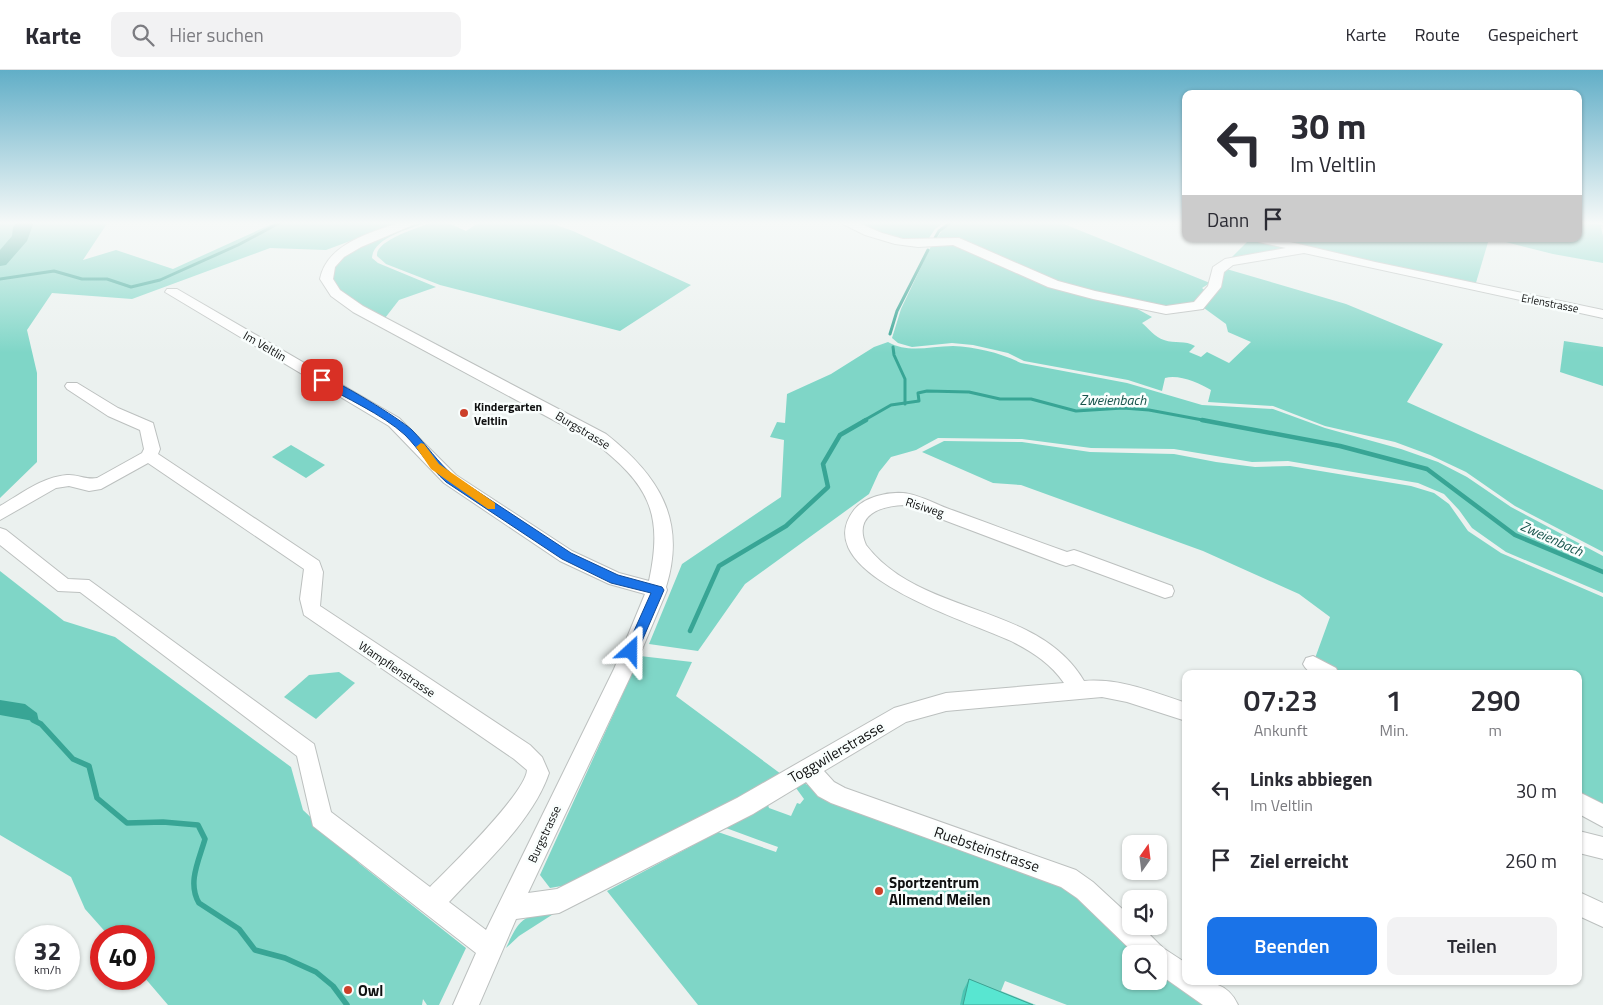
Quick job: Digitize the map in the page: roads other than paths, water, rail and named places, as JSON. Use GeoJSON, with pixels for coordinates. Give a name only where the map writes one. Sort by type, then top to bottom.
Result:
{"type":"FeatureCollection","features":[{"type":"Feature","properties":{"kind":"street","name":"Burgstrasse"},"geometry":{"type":"LineString","coordinates":[[330,266],[326,272],[325,279],[329,288],[345,303],[543,406],[600,438],[622,454],[644,477],[661,509],[665,533],[658,590],[509,908],[466,1005]]}},
{"type":"Feature","properties":{"kind":"street"},"geometry":{"type":"LineString","coordinates":[[1011,266],[1053,284],[1166,310],[1198,306],[1214,287],[1218,270],[1224,266]]}},
{"type":"Feature","properties":{"kind":"street","name":"Erlenstrasse"},"geometry":{"type":"LineString","coordinates":[[1380,266],[1603,314]]}},
{"type":"Feature","properties":{"kind":"street","name":"Im Veltlin"},"geometry":{"type":"LineString","coordinates":[[172,292],[394,422],[409,433],[435,467],[450,479],[566,556],[615,580],[658,590]]}},
{"type":"Feature","properties":{"kind":"street"},"geometry":{"type":"LineString","coordinates":[[0,514],[52,483],[70,480],[89,486],[101,483],[149,456],[152,449],[146,427],[113,412],[72,386]]}},
{"type":"Feature","properties":{"kind":"street","name":"Wampflenstrasse"},"geometry":{"type":"LineString","coordinates":[[149,456],[313,566],[315,576],[308,600],[311,610],[522,752],[536,765],[538,774],[536,783],[519,807],[431,904]]}},
{"type":"Feature","properties":{"kind":"street","name":"Risiweg"},"geometry":{"type":"LineString","coordinates":[[1079,690],[1064,667],[1042,648],[997,628],[933,604],[910,592],[881,572],[862,554],[855,541],[854,526],[861,513],[878,502],[905,500],[1066,559],[1074,557],[1165,591]]}},
{"type":"Feature","properties":{"kind":"street"},"geometry":{"type":"LineString","coordinates":[[0,535],[64,586],[83,585],[306,751],[321,818],[491,949]]}},
{"type":"Feature","properties":{"kind":"street","name":"Toggwilerstrasse"},"geometry":{"type":"LineString","coordinates":[[509,908],[559,901],[745,806],[902,714],[946,702],[1102,688],[1127,693],[1182,711]]}},
{"type":"Feature","properties":{"kind":"street","name":"Ruebsteinstrasse"},"geometry":{"type":"LineString","coordinates":[[807,768],[826,789],[838,796],[1068,878],[1085,890],[1143,945]]}},
{"type":"Feature","properties":{"kind":"street"},"geometry":{"type":"LineString","coordinates":[[1582,804],[1603,816]]}},
{"type":"Feature","properties":{"kind":"street"},"geometry":{"type":"LineString","coordinates":[[1582,843],[1603,848]]}},
{"type":"Feature","properties":{"kind":"street"},"geometry":{"type":"LineString","coordinates":[[1582,905],[1603,915]]}},
{"type":"Feature","properties":{"kind":"street"},"geometry":{"type":"LineString","coordinates":[[1167,965],[1182,975]]}},
{"type":"Feature","properties":{"kind":"street"},"geometry":{"type":"LineString","coordinates":[[1197,985],[1225,1005]]}},
{"type":"Feature","properties":{"kind":"waterway"},"geometry":{"type":"LineString","coordinates":[[0,279],[54,271],[82,279],[107,279],[131,287],[160,280],[192,266]]}},
{"type":"Feature","properties":{"kind":"waterway"},"geometry":{"type":"LineString","coordinates":[[890,334],[897,311],[920,266]]}},
{"type":"Feature","properties":{"kind":"waterway"},"geometry":{"type":"LineString","coordinates":[[893,347],[894,355],[905,379],[905,403]]}},
{"type":"Feature","properties":{"kind":"waterway","name":"Zweienbach"},"geometry":{"type":"LineString","coordinates":[[905,403],[919,401],[918,393],[927,391],[969,392],[1000,399],[1031,399],[1076,411],[1123,408],[1149,410],[1208,421]]}},
{"type":"Feature","properties":{"kind":"waterway","name":"Zweienbach"},"geometry":{"type":"LineString","coordinates":[[863,421],[891,405],[905,403]]}},
{"type":"Feature","properties":{"kind":"waterway","name":"Zweienbach"},"geometry":{"type":"LineString","coordinates":[[690,631],[719,566],[786,526],[828,487],[823,464],[840,435],[866,420]]}},
{"type":"Feature","properties":{"kind":"waterway","name":"Zweienbach"},"geometry":{"type":"LineString","coordinates":[[1202,420],[1340,446],[1427,469],[1515,535],[1603,572]]}},
{"type":"Feature","properties":{"kind":"waterway","name":"Zweienbach"},"geometry":{"type":"LineString","coordinates":[[33,720],[41,724],[73,759],[89,766],[97,798],[127,823],[163,822],[198,825],[205,839],[194,879],[194,888],[199,903],[239,929],[255,950],[285,958],[316,972],[333,986],[347,1005]]}},
{"type":"Feature","properties":{"kind":"place","name":"Kindergarten Veltlin"},"geometry":{"type":"Point","coordinates":[464,413]}},
{"type":"Feature","properties":{"kind":"place","name":"Sportzentrum Allmend Meilen"},"geometry":{"type":"Point","coordinates":[879,891]}},
{"type":"Feature","properties":{"kind":"place","name":"Owl"},"geometry":{"type":"Point","coordinates":[348,990]}}]}
